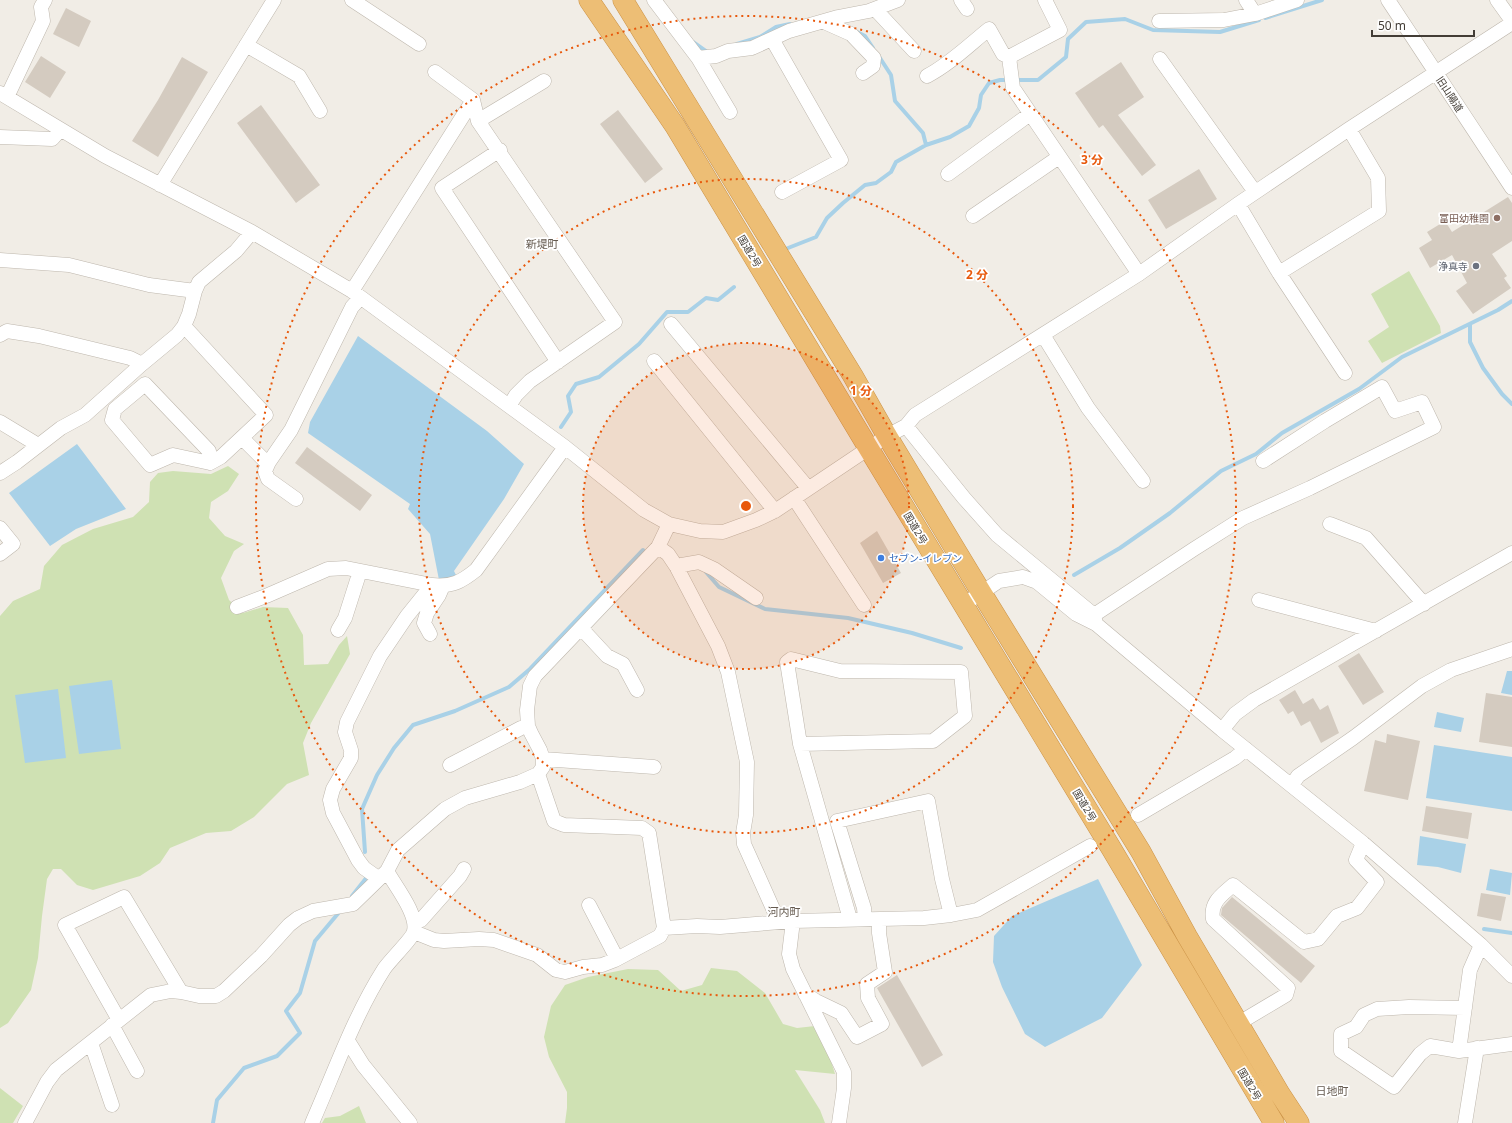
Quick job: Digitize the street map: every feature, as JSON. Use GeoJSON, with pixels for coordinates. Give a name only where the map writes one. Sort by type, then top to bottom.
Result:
{"type":"FeatureCollection","features":[{"type":"Feature","properties":{"kind":"highway","name":"国道2号"},"geometry":{"type":"LineString","coordinates":[[589,0],[675,126],[868,449],[1111,848],[1274,1123]]}},
{"type":"Feature","properties":{"kind":"highway"},"geometry":{"type":"LineString","coordinates":[[623,0],[853,376],[887,436],[981,592],[1141,852],[1187,936],[1299,1123]]}},
{"type":"Feature","properties":{"kind":"street"},"geometry":{"type":"LineString","coordinates":[[45,0],[41,8],[43,21],[3,95],[60,130],[160,185],[252,232],[356,295],[565,447],[644,510],[669,524],[700,532],[723,532],[756,520],[775,511],[887,436],[906,426],[915,415],[1139,274],[1255,192],[1512,22],[1497,0]]}},
{"type":"Feature","properties":{"kind":"street"},"geometry":{"type":"LineString","coordinates":[[160,185],[274,0]]}},
{"type":"Feature","properties":{"kind":"street"},"geometry":{"type":"LineString","coordinates":[[352,0],[419,44]]}},
{"type":"Feature","properties":{"kind":"street"},"geometry":{"type":"LineString","coordinates":[[654,0],[698,58],[730,112]]}},
{"type":"Feature","properties":{"kind":"street"},"geometry":{"type":"LineString","coordinates":[[698,58],[716,56],[728,51],[752,48],[789,31],[838,17],[875,9],[898,0]]}},
{"type":"Feature","properties":{"kind":"street"},"geometry":{"type":"LineString","coordinates":[[1008,58],[1060,30],[1045,0]]}},
{"type":"Feature","properties":{"kind":"street"},"geometry":{"type":"LineString","coordinates":[[1246,0],[1255,14]]}},
{"type":"Feature","properties":{"kind":"street"},"geometry":{"type":"LineString","coordinates":[[1159,21],[1224,20],[1255,14],[1297,0]]}},
{"type":"Feature","properties":{"kind":"street","name":"旧山陽道"},"geometry":{"type":"LineString","coordinates":[[1388,0],[1512,188]]}},
{"type":"Feature","properties":{"kind":"street"},"geometry":{"type":"LineString","coordinates":[[875,9],[914,51]]}},
{"type":"Feature","properties":{"kind":"street"},"geometry":{"type":"LineString","coordinates":[[824,22],[851,34],[874,58],[873,66],[863,73]]}},
{"type":"Feature","properties":{"kind":"street"},"geometry":{"type":"LineString","coordinates":[[927,76],[944,67],[959,52],[989,29],[1003,54],[1008,58],[1012,82],[1030,114],[1139,274]]}},
{"type":"Feature","properties":{"kind":"street"},"geometry":{"type":"LineString","coordinates":[[772,39],[841,160],[782,192]]}},
{"type":"Feature","properties":{"kind":"street"},"geometry":{"type":"LineString","coordinates":[[246,44],[299,76],[320,111]]}},
{"type":"Feature","properties":{"kind":"street"},"geometry":{"type":"LineString","coordinates":[[1160,59],[1255,192]]}},
{"type":"Feature","properties":{"kind":"street"},"geometry":{"type":"LineString","coordinates":[[435,72],[473,100],[478,121],[500,150],[615,322],[530,381],[516,395],[509,406]]}},
{"type":"Feature","properties":{"kind":"street"},"geometry":{"type":"LineString","coordinates":[[478,121],[544,81]]}},
{"type":"Feature","properties":{"kind":"street"},"geometry":{"type":"LineString","coordinates":[[296,499],[268,479],[265,471],[269,462],[291,430],[352,308],[356,295],[473,100]]}},
{"type":"Feature","properties":{"kind":"street"},"geometry":{"type":"LineString","coordinates":[[948,174],[1030,114]]}},
{"type":"Feature","properties":{"kind":"street"},"geometry":{"type":"LineString","coordinates":[[1278,273],[1379,211],[1378,178],[1349,129]]}},
{"type":"Feature","properties":{"kind":"street"},"geometry":{"type":"LineString","coordinates":[[0,137],[52,139],[60,130]]}},
{"type":"Feature","properties":{"kind":"street"},"geometry":{"type":"LineString","coordinates":[[500,150],[442,188],[558,362]]}},
{"type":"Feature","properties":{"kind":"street"},"geometry":{"type":"LineString","coordinates":[[973,216],[1059,157]]}},
{"type":"Feature","properties":{"kind":"street"},"geometry":{"type":"LineString","coordinates":[[1238,204],[1278,273],[1345,373]]}},
{"type":"Feature","properties":{"kind":"street"},"geometry":{"type":"LineString","coordinates":[[0,473],[17,462],[61,428],[85,414],[177,335],[184,326],[199,282],[236,251],[252,232]]}},
{"type":"Feature","properties":{"kind":"street"},"geometry":{"type":"LineString","coordinates":[[0,260],[69,265],[149,285],[195,291]]}},
{"type":"Feature","properties":{"kind":"street"},"geometry":{"type":"LineString","coordinates":[[671,324],[808,488]]}},
{"type":"Feature","properties":{"kind":"street"},"geometry":{"type":"LineString","coordinates":[[184,326],[266,415],[221,457],[210,463],[194,461],[173,455],[150,465],[112,420],[115,409],[145,384],[209,451],[210,463]]}},
{"type":"Feature","properties":{"kind":"street"},"geometry":{"type":"LineString","coordinates":[[0,336],[7,331],[39,336],[130,358],[142,364]]}},
{"type":"Feature","properties":{"kind":"street"},"geometry":{"type":"LineString","coordinates":[[1043,335],[1088,408],[1143,481]]}},
{"type":"Feature","properties":{"kind":"street"},"geometry":{"type":"LineString","coordinates":[[654,361],[775,511]]}},
{"type":"Feature","properties":{"kind":"street"},"geometry":{"type":"LineString","coordinates":[[1095,620],[1194,549],[1243,518],[1310,488],[1434,427],[1422,402],[1396,411],[1382,387],[1262,461]]}},
{"type":"Feature","properties":{"kind":"street"},"geometry":{"type":"LineString","coordinates":[[0,422],[38,445]]}},
{"type":"Feature","properties":{"kind":"street"},"geometry":{"type":"LineString","coordinates":[[906,426],[964,498],[997,534],[1222,730],[1363,843],[1481,945],[1512,976]]}},
{"type":"Feature","properties":{"kind":"street"},"geometry":{"type":"LineString","coordinates":[[242,438],[262,459],[269,462]]}},
{"type":"Feature","properties":{"kind":"street"},"geometry":{"type":"LineString","coordinates":[[237,606],[266,596],[328,569],[346,568],[437,585],[454,584],[476,570],[565,447]]}},
{"type":"Feature","properties":{"kind":"street"},"geometry":{"type":"LineString","coordinates":[[794,498],[864,605]]}},
{"type":"Feature","properties":{"kind":"street"},"geometry":{"type":"LineString","coordinates":[[25,1123],[56,1070],[151,995],[171,991],[199,996],[216,996],[224,991],[261,956],[289,925],[298,918],[313,911],[353,904],[382,875],[398,850],[445,809],[464,798],[520,782],[538,774],[543,767],[543,759],[528,726],[527,710],[530,686],[535,676],[658,547],[669,524]]}},
{"type":"Feature","properties":{"kind":"street"},"geometry":{"type":"LineString","coordinates":[[1330,524],[1366,538],[1424,604]]}},
{"type":"Feature","properties":{"kind":"street"},"geometry":{"type":"LineString","coordinates":[[0,528],[13,544],[0,554]]}},
{"type":"Feature","properties":{"kind":"street"},"geometry":{"type":"LineString","coordinates":[[658,547],[668,554],[676,566],[718,646],[728,672],[747,762],[748,775],[746,816],[743,833],[744,844],[774,911],[776,922]]}},
{"type":"Feature","properties":{"kind":"street"},"geometry":{"type":"LineString","coordinates":[[1222,730],[1235,714],[1254,700],[1376,632],[1512,553]]}},
{"type":"Feature","properties":{"kind":"street"},"geometry":{"type":"LineString","coordinates":[[676,566],[699,562],[714,569],[756,598]]}},
{"type":"Feature","properties":{"kind":"street"},"geometry":{"type":"LineString","coordinates":[[338,630],[345,618],[360,571]]}},
{"type":"Feature","properties":{"kind":"street"},"geometry":{"type":"LineString","coordinates":[[963,605],[999,581],[1023,577],[1037,582],[1076,614],[1095,620]]}},
{"type":"Feature","properties":{"kind":"street"},"geometry":{"type":"LineString","coordinates":[[430,634],[424,623],[426,613],[439,595],[437,585]]}},
{"type":"Feature","properties":{"kind":"street"},"geometry":{"type":"LineString","coordinates":[[437,585],[407,616],[380,656],[347,722],[345,732],[351,750],[351,758],[333,789],[330,800],[333,812],[358,860],[364,868],[382,875],[412,913],[414,927],[434,940],[494,940],[537,955],[556,970],[565,972],[583,967],[602,965],[615,960],[660,936],[664,928],[649,833],[642,828],[564,825],[554,821],[538,774]]}},
{"type":"Feature","properties":{"kind":"street"},"geometry":{"type":"LineString","coordinates":[[1259,600],[1376,632]]}},
{"type":"Feature","properties":{"kind":"street"},"geometry":{"type":"LineString","coordinates":[[581,628],[607,656],[623,664],[637,690]]}},
{"type":"Feature","properties":{"kind":"street"},"geometry":{"type":"LineString","coordinates":[[1292,785],[1298,776],[1353,738],[1422,686],[1451,670],[1512,649]]}},
{"type":"Feature","properties":{"kind":"street"},"geometry":{"type":"LineString","coordinates":[[800,744],[933,741],[965,716],[961,672],[840,671],[791,658],[787,662],[800,744],[850,919]]}},
{"type":"Feature","properties":{"kind":"street"},"geometry":{"type":"LineString","coordinates":[[450,765],[521,728],[528,726]]}},
{"type":"Feature","properties":{"kind":"street"},"geometry":{"type":"LineString","coordinates":[[1138,815],[1235,758],[1246,749]]}},
{"type":"Feature","properties":{"kind":"street"},"geometry":{"type":"LineString","coordinates":[[543,759],[654,767]]}},
{"type":"Feature","properties":{"kind":"street"},"geometry":{"type":"LineString","coordinates":[[806,994],[816,1001],[841,1013],[857,1036],[882,1024],[868,998],[867,984],[886,972],[879,933],[864,908],[837,820],[928,801],[942,879],[951,915]]}},
{"type":"Feature","properties":{"kind":"street"},"geometry":{"type":"LineString","coordinates":[[1239,1023],[1286,995],[1288,988],[1213,919],[1212,911],[1217,899],[1233,884],[1304,942],[1318,939],[1337,916],[1356,908],[1377,882],[1356,860],[1363,843]]}},
{"type":"Feature","properties":{"kind":"street"},"geometry":{"type":"LineString","coordinates":[[664,928],[697,926],[720,927],[793,921],[924,918],[977,910],[1090,846]]}},
{"type":"Feature","properties":{"kind":"street"},"geometry":{"type":"LineString","coordinates":[[312,1123],[372,989],[386,966],[414,927],[460,876],[464,869]]}},
{"type":"Feature","properties":{"kind":"street"},"geometry":{"type":"LineString","coordinates":[[137,1071],[116,1023],[65,925],[124,897],[181,992]]}},
{"type":"Feature","properties":{"kind":"street"},"geometry":{"type":"LineString","coordinates":[[589,905],[614,953],[615,960]]}},
{"type":"Feature","properties":{"kind":"street"},"geometry":{"type":"LineString","coordinates":[[793,921],[790,954],[793,969],[844,1072],[844,1088],[838,1123]]}},
{"type":"Feature","properties":{"kind":"street"},"geometry":{"type":"LineString","coordinates":[[1459,1051],[1470,970],[1481,945]]}},
{"type":"Feature","properties":{"kind":"street"},"geometry":{"type":"LineString","coordinates":[[1465,1008],[1409,1007],[1377,1009],[1364,1015],[1356,1027],[1341,1034],[1341,1051],[1394,1087],[1420,1054],[1430,1046],[1459,1051],[1512,1044]]}},
{"type":"Feature","properties":{"kind":"street"},"geometry":{"type":"LineString","coordinates":[[348,1041],[363,1065],[410,1123]]}},
{"type":"Feature","properties":{"kind":"street"},"geometry":{"type":"LineString","coordinates":[[91,1043],[112,1105]]}},
{"type":"Feature","properties":{"kind":"street"},"geometry":{"type":"LineString","coordinates":[[1465,1123],[1477,1048]]}},
{"type":"Feature","properties":{"kind":"green space"},"geometry":{"type":"Polygon","coordinates":[[[1409,271],[1440,326],[1441,333],[1382,363],[1368,341],[1389,327],[1371,294],[1409,271]]]}},
{"type":"Feature","properties":{"kind":"green space"},"geometry":{"type":"Polygon","coordinates":[[[228,466],[239,474],[228,491],[211,502],[209,518],[225,536],[244,544],[234,551],[221,578],[229,600],[243,613],[263,607],[288,608],[303,635],[304,665],[328,664],[339,645],[347,636],[350,654],[311,723],[303,743],[309,775],[287,784],[254,817],[231,831],[206,833],[170,848],[160,863],[140,876],[93,890],[77,885],[61,869],[53,869],[47,879],[38,958],[31,990],[8,1023],[0,1028],[0,616],[13,601],[40,589],[44,566],[62,545],[93,529],[133,517],[149,502],[150,482],[158,473],[173,471],[211,474],[228,466]]]}},
{"type":"Feature","properties":{"kind":"green space"},"geometry":{"type":"Polygon","coordinates":[[[711,968],[737,971],[765,993],[783,1024],[797,1028],[815,1026],[830,1058],[835,1074],[795,1070],[820,1110],[825,1123],[565,1123],[567,1092],[549,1057],[544,1037],[551,1006],[565,985],[588,977],[628,969],[658,970],[681,991],[702,985],[711,968]]]}},
{"type":"Feature","properties":{"kind":"green space"},"geometry":{"type":"Polygon","coordinates":[[[0,1088],[23,1106],[13,1123],[0,1123],[0,1088]]]}},
{"type":"Feature","properties":{"kind":"green space"},"geometry":{"type":"Polygon","coordinates":[[[359,1106],[366,1123],[322,1123],[325,1118],[340,1116],[359,1106]]]}},
{"type":"Feature","properties":{"kind":"water"},"geometry":{"type":"Polygon","coordinates":[[[358,336],[487,431],[524,464],[504,499],[454,571],[457,577],[439,580],[430,534],[408,509],[410,504],[308,433],[310,422],[358,336]]]}},
{"type":"Feature","properties":{"kind":"water"},"geometry":{"type":"Polygon","coordinates":[[[77,444],[126,509],[76,529],[50,546],[9,493],[77,444]]]}},
{"type":"Feature","properties":{"kind":"water"},"geometry":{"type":"Polygon","coordinates":[[[1507,671],[1512,671],[1512,695],[1501,693],[1507,671]]]}},
{"type":"Feature","properties":{"kind":"water"},"geometry":{"type":"Polygon","coordinates":[[[112,680],[121,749],[79,754],[69,686],[112,680]]]}},
{"type":"Feature","properties":{"kind":"water"},"geometry":{"type":"Polygon","coordinates":[[[58,689],[66,758],[25,763],[15,695],[58,689]]]}},
{"type":"Feature","properties":{"kind":"water"},"geometry":{"type":"Polygon","coordinates":[[[1437,712],[1464,718],[1461,732],[1434,727],[1437,712]]]}},
{"type":"Feature","properties":{"kind":"water"},"geometry":{"type":"Polygon","coordinates":[[[1434,745],[1512,757],[1512,811],[1426,798],[1434,745]]]}},
{"type":"Feature","properties":{"kind":"water"},"geometry":{"type":"Polygon","coordinates":[[[1420,836],[1466,844],[1461,873],[1438,867],[1417,865],[1420,836]]]}},
{"type":"Feature","properties":{"kind":"water"},"geometry":{"type":"Polygon","coordinates":[[[1490,869],[1512,873],[1510,895],[1486,890],[1490,869]]]}},
{"type":"Feature","properties":{"kind":"water"},"geometry":{"type":"Polygon","coordinates":[[[1098,879],[1142,965],[1102,1018],[1045,1047],[1025,1034],[1002,987],[993,962],[994,936],[1012,916],[1098,879]]]}},
{"type":"Feature","properties":{"kind":"building"},"geometry":{"type":"Polygon","coordinates":[[[66,8],[91,21],[79,47],[53,34],[66,8]]]}},
{"type":"Feature","properties":{"kind":"building"},"geometry":{"type":"Polygon","coordinates":[[[41,56],[66,72],[50,98],[25,82],[41,56]]]}},
{"type":"Feature","properties":{"kind":"building"},"geometry":{"type":"Polygon","coordinates":[[[182,57],[208,72],[158,157],[132,141],[158,100],[182,57]]]}},
{"type":"Feature","properties":{"kind":"building"},"geometry":{"type":"Polygon","coordinates":[[[1121,62],[1144,97],[1118,115],[1156,165],[1142,176],[1103,125],[1099,128],[1075,93],[1121,62]]]}},
{"type":"Feature","properties":{"kind":"building"},"geometry":{"type":"Polygon","coordinates":[[[261,105],[320,185],[296,203],[237,123],[261,105]]]}},
{"type":"Feature","properties":{"kind":"building"},"geometry":{"type":"Polygon","coordinates":[[[618,110],[663,169],[645,183],[600,124],[618,110]]]}},
{"type":"Feature","properties":{"kind":"building"},"geometry":{"type":"Polygon","coordinates":[[[1199,169],[1217,199],[1166,229],[1148,200],[1199,169]]]}},
{"type":"Feature","properties":{"kind":"building","name":"浄真寺"},"geometry":{"type":"Polygon","coordinates":[[[1508,197],[1512,203],[1512,241],[1492,254],[1507,276],[1504,278],[1511,288],[1473,314],[1456,291],[1467,283],[1452,255],[1430,268],[1419,248],[1432,240],[1427,232],[1445,221],[1452,232],[1508,197]]]}},
{"type":"Feature","properties":{"kind":"building"},"geometry":{"type":"Polygon","coordinates":[[[307,447],[372,495],[360,511],[295,463],[307,447]]]}},
{"type":"Feature","properties":{"kind":"building","name":"セブン-イレブン"},"geometry":{"type":"Polygon","coordinates":[[[877,531],[901,573],[883,583],[860,543],[877,531]]]}},
{"type":"Feature","properties":{"kind":"building"},"geometry":{"type":"Polygon","coordinates":[[[1359,653],[1384,692],[1363,705],[1338,666],[1359,653]]]}},
{"type":"Feature","properties":{"kind":"building"},"geometry":{"type":"Polygon","coordinates":[[[1295,690],[1303,704],[1313,698],[1320,710],[1328,705],[1339,733],[1321,743],[1310,721],[1301,726],[1293,711],[1288,714],[1279,700],[1295,690]]]}},
{"type":"Feature","properties":{"kind":"building"},"geometry":{"type":"Polygon","coordinates":[[[1486,693],[1512,697],[1512,747],[1479,742],[1486,693]]]}},
{"type":"Feature","properties":{"kind":"building"},"geometry":{"type":"Polygon","coordinates":[[[1387,734],[1420,741],[1408,800],[1364,791],[1375,740],[1386,743],[1387,734]]]}},
{"type":"Feature","properties":{"kind":"building"},"geometry":{"type":"Polygon","coordinates":[[[1426,806],[1472,813],[1468,839],[1422,831],[1426,806]]]}},
{"type":"Feature","properties":{"kind":"building"},"geometry":{"type":"Polygon","coordinates":[[[1481,893],[1506,897],[1501,921],[1477,916],[1481,893]]]}},
{"type":"Feature","properties":{"kind":"building"},"geometry":{"type":"Polygon","coordinates":[[[1232,897],[1315,966],[1301,983],[1221,915],[1222,908],[1232,897]]]}},
{"type":"Feature","properties":{"kind":"building"},"geometry":{"type":"Polygon","coordinates":[[[897,975],[943,1055],[922,1067],[877,988],[897,975]]]}},
{"type":"Feature","properties":{"kind":"waterway"},"geometry":{"type":"LineString","coordinates":[[1265,18],[1322,0]]}},
{"type":"Feature","properties":{"kind":"waterway"},"geometry":{"type":"LineString","coordinates":[[783,250],[816,237],[827,218],[865,185],[876,183],[891,172],[896,162],[926,145],[950,137],[969,126],[979,108],[981,95],[989,83],[1000,80],[1038,80],[1066,57],[1068,39],[1086,22],[1125,19],[1153,30],[1220,32],[1259,20]]}},
{"type":"Feature","properties":{"kind":"waterway"},"geometry":{"type":"LineString","coordinates":[[737,44],[760,37],[776,27],[790,24]]}},
{"type":"Feature","properties":{"kind":"waterway"},"geometry":{"type":"LineString","coordinates":[[857,32],[865,36],[873,48]]}},
{"type":"Feature","properties":{"kind":"waterway"},"geometry":{"type":"LineString","coordinates":[[693,42],[707,52]]}},
{"type":"Feature","properties":{"kind":"waterway"},"geometry":{"type":"LineString","coordinates":[[878,55],[891,75],[895,101],[923,133],[926,145]]}},
{"type":"Feature","properties":{"kind":"waterway"},"geometry":{"type":"LineString","coordinates":[[561,427],[571,412],[568,396],[576,384],[599,377],[639,344],[667,312],[688,312],[706,298],[718,300],[734,287]]}},
{"type":"Feature","properties":{"kind":"waterway"},"geometry":{"type":"LineString","coordinates":[[1074,575],[1120,548],[1170,513],[1221,471],[1256,454],[1282,433],[1359,389],[1402,357],[1498,310],[1512,301]]}},
{"type":"Feature","properties":{"kind":"waterway"},"geometry":{"type":"LineString","coordinates":[[1470,324],[1470,342],[1483,368],[1502,394],[1512,404]]}},
{"type":"Feature","properties":{"kind":"waterway"},"geometry":{"type":"LineString","coordinates":[[365,852],[362,809],[377,775],[394,748],[413,725],[455,711],[509,687],[530,669],[643,550]]}},
{"type":"Feature","properties":{"kind":"waterway"},"geometry":{"type":"LineString","coordinates":[[706,572],[719,587],[765,609],[848,618],[912,633],[961,648]]}},
{"type":"Feature","properties":{"kind":"waterway"},"geometry":{"type":"LineString","coordinates":[[352,896],[367,877]]}},
{"type":"Feature","properties":{"kind":"waterway"},"geometry":{"type":"LineString","coordinates":[[213,1123],[217,1100],[244,1068],[277,1056],[300,1033],[286,1011],[300,993],[315,941],[341,910]]}},
{"type":"Feature","properties":{"kind":"waterway"},"geometry":{"type":"LineString","coordinates":[[1484,929],[1512,933]]}},
{"type":"Feature","properties":{"kind":"place","name":"富田幼稚園"},"geometry":{"type":"Point","coordinates":[1497,218]}},
{"type":"Feature","properties":{"kind":"place","name":"浄真寺"},"geometry":{"type":"Point","coordinates":[1476,266]}},
{"type":"Feature","properties":{"kind":"place","name":"セブン-イレブン"},"geometry":{"type":"Point","coordinates":[881,558]}},
{"type":"Feature","properties":{"kind":"district","name":"新堤町"},"geometry":{"type":"Point","coordinates":[542,244]}},
{"type":"Feature","properties":{"kind":"district","name":"河内町"},"geometry":{"type":"Point","coordinates":[784,912]}},
{"type":"Feature","properties":{"kind":"district","name":"日地町"},"geometry":{"type":"Point","coordinates":[1332,1091]}}]}
